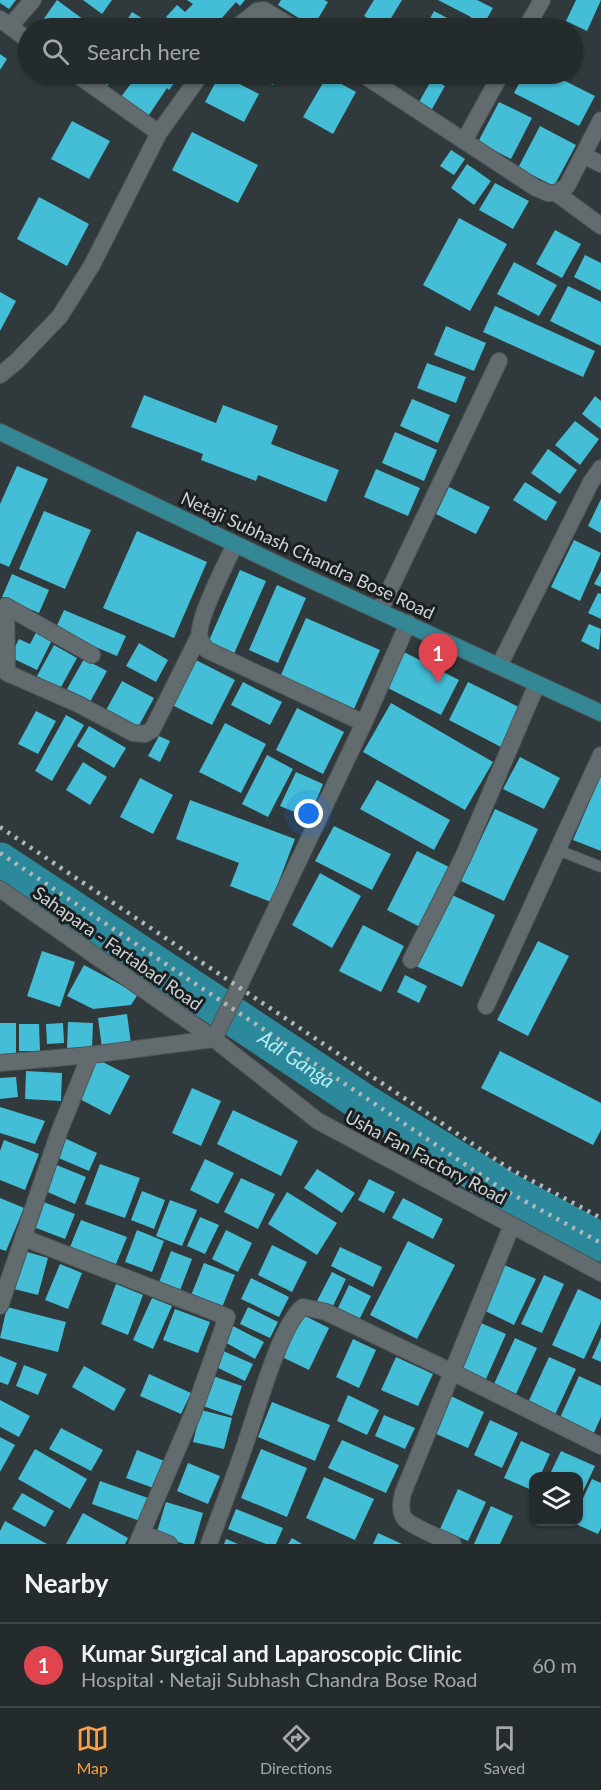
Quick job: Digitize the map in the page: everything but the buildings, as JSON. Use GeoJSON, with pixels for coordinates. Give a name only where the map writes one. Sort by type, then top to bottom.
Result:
{"type":"FeatureCollection","features":[{"type":"Feature","properties":{"kind":"main road","name":"Netaji Subhash Chandra Bose Road"},"geometry":{"type":"LineString","coordinates":[[0,432],[235,544],[601,713]]}},
{"type":"Feature","properties":{"kind":"street"},"geometry":{"type":"LineString","coordinates":[[18,33],[5,23],[33,0]]}},
{"type":"Feature","properties":{"kind":"street"},"geometry":{"type":"LineString","coordinates":[[532,18],[542,0]]}},
{"type":"Feature","properties":{"kind":"street"},"geometry":{"type":"LineString","coordinates":[[248,18],[266,5],[282,18]]}},
{"type":"Feature","properties":{"kind":"street"},"geometry":{"type":"LineString","coordinates":[[90,84],[159,133]]}},
{"type":"Feature","properties":{"kind":"street"},"geometry":{"type":"LineString","coordinates":[[0,375],[17,361],[65,307],[93,265],[159,133],[194,84]]}},
{"type":"Feature","properties":{"kind":"street"},"geometry":{"type":"LineString","coordinates":[[377,84],[536,188],[548,193],[556,193],[567,186],[601,120]]}},
{"type":"Feature","properties":{"kind":"street"},"geometry":{"type":"LineString","coordinates":[[464,141],[495,84]]}},
{"type":"Feature","properties":{"kind":"street"},"geometry":{"type":"LineString","coordinates":[[583,155],[601,164]]}},
{"type":"Feature","properties":{"kind":"street"},"geometry":{"type":"LineString","coordinates":[[556,193],[601,226]]}},
{"type":"Feature","properties":{"kind":"street"},"geometry":{"type":"LineString","coordinates":[[380,610],[499,361]]}},
{"type":"Feature","properties":{"kind":"street"},"geometry":{"type":"LineString","coordinates":[[499,666],[591,482],[601,468]]}},
{"type":"Feature","properties":{"kind":"street"},"geometry":{"type":"LineString","coordinates":[[92,655],[6,606],[7,673],[78,704],[134,733],[145,734],[152,730],[199,636],[201,620],[235,544]]}},
{"type":"Feature","properties":{"kind":"street"},"geometry":{"type":"LineString","coordinates":[[0,1063],[90,1055],[213,1039],[364,723],[408,623]]}},
{"type":"Feature","properties":{"kind":"street"},"geometry":{"type":"LineString","coordinates":[[199,636],[207,650],[364,723]]}},
{"type":"Feature","properties":{"kind":"street"},"geometry":{"type":"LineString","coordinates":[[411,960],[463,857],[537,684]]}},
{"type":"Feature","properties":{"kind":"street"},"geometry":{"type":"LineString","coordinates":[[486,1006],[601,755]]}},
{"type":"Feature","properties":{"kind":"street","name":"Sahapara - Fartabad Road"},"geometry":{"type":"LineString","coordinates":[[0,889],[213,1039]]}},
{"type":"Feature","properties":{"kind":"street","name":"Usha Fan Factory Road"},"geometry":{"type":"LineString","coordinates":[[213,1039],[318,1121],[601,1273]]}},
{"type":"Feature","properties":{"kind":"street"},"geometry":{"type":"LineString","coordinates":[[0,1306],[59,1132],[90,1055]]}},
{"type":"Feature","properties":{"kind":"street"},"geometry":{"type":"LineString","coordinates":[[453,1544],[407,1521],[400,1504],[512,1225]]}},
{"type":"Feature","properties":{"kind":"street"},"geometry":{"type":"LineString","coordinates":[[24,1238],[227,1317],[193,1413],[140,1538],[169,1544]]}},
{"type":"Feature","properties":{"kind":"street"},"geometry":{"type":"LineString","coordinates":[[209,1544],[272,1366],[290,1321],[303,1307],[326,1312],[601,1446]]}},
{"type":"Feature","properties":{"kind":"lane"},"geometry":{"type":"LineString","coordinates":[[558,850],[601,867]]}},
{"type":"Feature","properties":{"kind":"waterway","name":"Adi Ganga"},"geometry":{"type":"LineString","coordinates":[[0,862],[362,1102],[511,1194],[601,1242]]}},
{"type":"Feature","properties":{"kind":"railway"},"geometry":{"type":"LineString","coordinates":[[0,827],[510,1169],[601,1218]]}},
{"type":"Feature","properties":{"kind":"railway"},"geometry":{"type":"LineString","coordinates":[[0,853],[499,1187],[601,1243]]}},
{"type":"Feature","properties":{"kind":"place","name":"Kumar Surgical and Laparoscopic Clinic"},"geometry":{"type":"Point","coordinates":[438,683]}}]}
